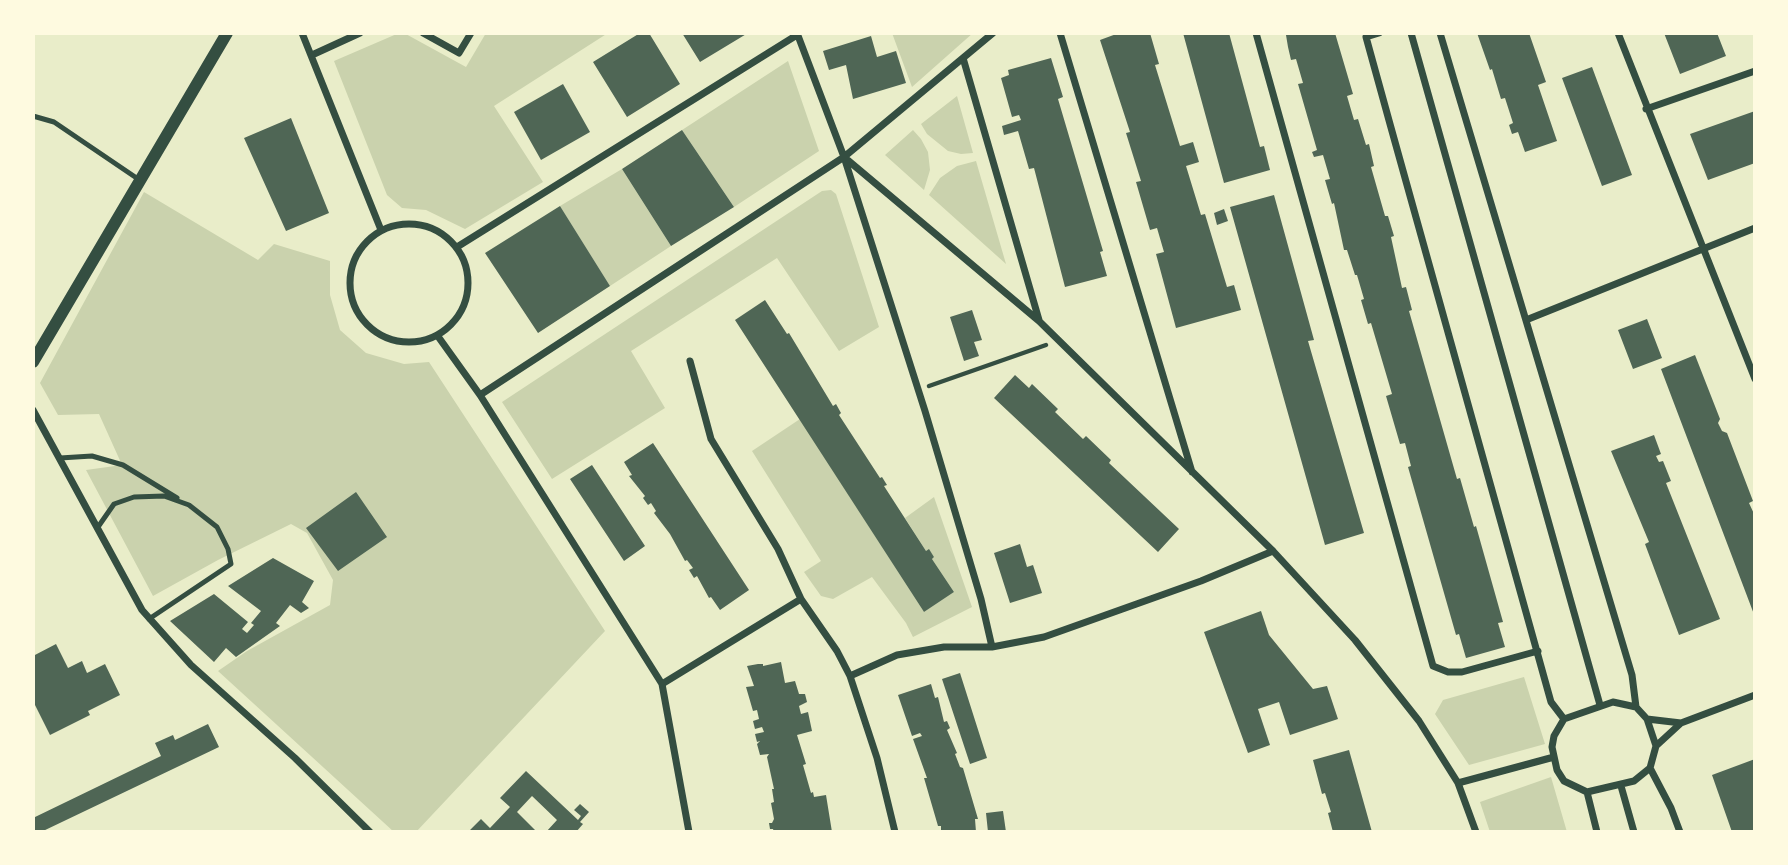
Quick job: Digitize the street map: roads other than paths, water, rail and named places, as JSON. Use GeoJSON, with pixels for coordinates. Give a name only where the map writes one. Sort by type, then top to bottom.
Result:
{"type":"FeatureCollection","features":[{"type":"Feature","properties":{"kind":"street"},"geometry":{"type":"LineString","coordinates":[[34,358],[226,33]]}},
{"type":"Feature","properties":{"kind":"street"},"geometry":{"type":"LineString","coordinates":[[302,33],[381,230]]}},
{"type":"Feature","properties":{"kind":"street"},"geometry":{"type":"LineString","coordinates":[[312,55],[360,33]]}},
{"type":"Feature","properties":{"kind":"street"},"geometry":{"type":"LineString","coordinates":[[423,33],[459,53],[471,33]]}},
{"type":"Feature","properties":{"kind":"street"},"geometry":{"type":"LineString","coordinates":[[480,395],[844,157],[993,33]]}},
{"type":"Feature","properties":{"kind":"street"},"geometry":{"type":"LineString","coordinates":[[1060,33],[1192,473]]}},
{"type":"Feature","properties":{"kind":"street"},"geometry":{"type":"LineString","coordinates":[[1256,33],[1433,666],[1448,672],[1462,672],[1538,652]]}},
{"type":"Feature","properties":{"kind":"street"},"geometry":{"type":"LineString","coordinates":[[1378,33],[1366,37],[1551,702],[1564,719]]}},
{"type":"Feature","properties":{"kind":"street"},"geometry":{"type":"LineString","coordinates":[[1411,33],[1600,705]]}},
{"type":"Feature","properties":{"kind":"street"},"geometry":{"type":"LineString","coordinates":[[1440,33],[1632,675],[1636,707]]}},
{"type":"Feature","properties":{"kind":"street"},"geometry":{"type":"LineString","coordinates":[[1618,33],[1754,375]]}},
{"type":"Feature","properties":{"kind":"street"},"geometry":{"type":"LineString","coordinates":[[457,247],[797,34],[844,157],[918,390],[981,599],[992,647]]}},
{"type":"Feature","properties":{"kind":"street"},"geometry":{"type":"LineString","coordinates":[[963,58],[1039,321]]}},
{"type":"Feature","properties":{"kind":"street"},"geometry":{"type":"LineString","coordinates":[[1646,109],[1755,71]]}},
{"type":"Feature","properties":{"kind":"street"},"geometry":{"type":"LineString","coordinates":[[844,157],[1039,321],[1273,551],[1356,640],[1419,721],[1458,783],[1476,832]]}},
{"type":"Feature","properties":{"kind":"street"},"geometry":{"type":"LineString","coordinates":[[408,223],[422,225],[447,237],[457,247],[468,274],[465,303],[449,327],[436,335],[423,340],[395,340],[370,327],[353,304],[350,290],[353,262],[369,239],[381,230],[408,223]]}},
{"type":"Feature","properties":{"kind":"street"},"geometry":{"type":"LineString","coordinates":[[1527,320],[1755,228]]}},
{"type":"Feature","properties":{"kind":"street"},"geometry":{"type":"LineString","coordinates":[[436,335],[480,395],[662,684],[690,832]]}},
{"type":"Feature","properties":{"kind":"street"},"geometry":{"type":"LineString","coordinates":[[690,361],[711,439],[778,549],[800,599],[837,651],[850,676],[877,758],[895,832]]}},
{"type":"Feature","properties":{"kind":"street"},"geometry":{"type":"LineString","coordinates":[[33,410],[149,620],[191,665],[295,758],[370,832]]}},
{"type":"Feature","properties":{"kind":"street"},"geometry":{"type":"LineString","coordinates":[[850,676],[897,655],[944,647],[992,647],[1044,637],[1273,551]]}},
{"type":"Feature","properties":{"kind":"street"},"geometry":{"type":"LineString","coordinates":[[662,684],[800,599]]}},
{"type":"Feature","properties":{"kind":"street"},"geometry":{"type":"LineString","coordinates":[[1657,746],[1647,719],[1636,707],[1613,702],[1564,719],[1554,736],[1554,757],[1557,770],[1564,780],[1587,792],[1621,786],[1634,781],[1650,768],[1657,746],[1681,723],[1755,695]]}},
{"type":"Feature","properties":{"kind":"street"},"geometry":{"type":"LineString","coordinates":[[1647,719],[1681,723]]}},
{"type":"Feature","properties":{"kind":"street"},"geometry":{"type":"LineString","coordinates":[[1458,783],[1554,757]]}},
{"type":"Feature","properties":{"kind":"street"},"geometry":{"type":"LineString","coordinates":[[1650,768],[1680,832]]}},
{"type":"Feature","properties":{"kind":"street"},"geometry":{"type":"LineString","coordinates":[[1621,786],[1634,832]]}},
{"type":"Feature","properties":{"kind":"street"},"geometry":{"type":"LineString","coordinates":[[1587,792],[1597,832]]}},
{"type":"Feature","properties":{"kind":"lane"},"geometry":{"type":"LineString","coordinates":[[33,116],[54,122],[141,181]]}},
{"type":"Feature","properties":{"kind":"lane"},"geometry":{"type":"LineString","coordinates":[[60,458],[92,456],[122,465],[189,505],[217,527],[228,549],[231,564],[149,620]]}},
{"type":"Feature","properties":{"kind":"lane"},"geometry":{"type":"LineString","coordinates":[[98,527],[114,504],[134,497],[164,496],[189,505]]}}]}
